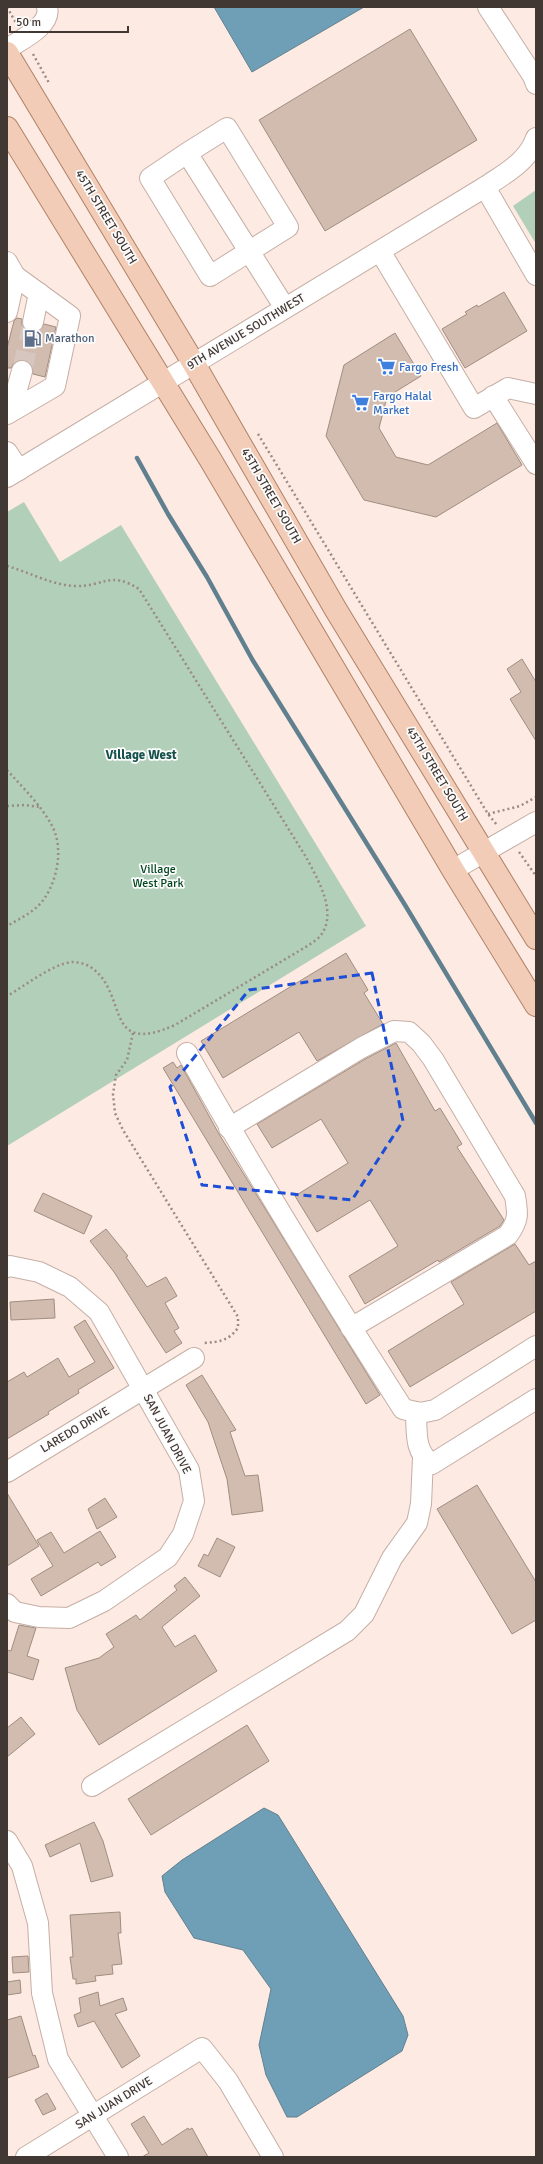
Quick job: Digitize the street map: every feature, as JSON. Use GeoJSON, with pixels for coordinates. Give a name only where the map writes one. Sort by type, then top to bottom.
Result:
{"type":"FeatureCollection","features":[{"type":"Feature","properties":{"kind":"main road","name":"45TH STREET SOUTH"},"geometry":{"type":"LineString","coordinates":[[7,53],[194,364],[336,610],[536,938]]}},
{"type":"Feature","properties":{"kind":"main road"},"geometry":{"type":"LineString","coordinates":[[7,80],[13,85],[58,160],[105,216]]}},
{"type":"Feature","properties":{"kind":"main road"},"geometry":{"type":"LineString","coordinates":[[7,128],[163,383],[453,870],[536,1006]]}},
{"type":"Feature","properties":{"kind":"street"},"geometry":{"type":"LineString","coordinates":[[7,48],[32,33],[44,22],[48,11],[47,7]]}},
{"type":"Feature","properties":{"kind":"street"},"geometry":{"type":"LineString","coordinates":[[488,7],[533,76],[536,84]]}},
{"type":"Feature","properties":{"kind":"street"},"geometry":{"type":"LineString","coordinates":[[227,128],[288,227],[210,276],[150,178],[187,153],[227,128]]}},
{"type":"Feature","properties":{"kind":"street","name":"9TH AVENUE SOUTHWEST"},"geometry":{"type":"LineString","coordinates":[[13,474],[485,187],[517,166],[533,147],[536,138]]}},
{"type":"Feature","properties":{"kind":"street"},"geometry":{"type":"LineString","coordinates":[[187,153],[286,308]]}},
{"type":"Feature","properties":{"kind":"street"},"geometry":{"type":"LineString","coordinates":[[485,187],[536,275]]}},
{"type":"Feature","properties":{"kind":"street"},"geometry":{"type":"LineString","coordinates":[[380,251],[474,408],[508,388],[536,394]]}},
{"type":"Feature","properties":{"kind":"street"},"geometry":{"type":"LineString","coordinates":[[9,413],[55,386],[70,316],[39,293],[11,269]]}},
{"type":"Feature","properties":{"kind":"street"},"geometry":{"type":"LineString","coordinates":[[7,312],[11,269]]}},
{"type":"Feature","properties":{"kind":"street"},"geometry":{"type":"LineString","coordinates":[[33,322],[39,293]]}},
{"type":"Feature","properties":{"kind":"street"},"geometry":{"type":"LineString","coordinates":[[9,413],[22,371]]}},
{"type":"Feature","properties":{"kind":"street"},"geometry":{"type":"LineString","coordinates":[[493,396],[536,464]]}},
{"type":"Feature","properties":{"kind":"street"},"geometry":{"type":"LineString","coordinates":[[7,452],[13,474]]}},
{"type":"Feature","properties":{"kind":"street"},"geometry":{"type":"LineString","coordinates":[[453,870],[536,822]]}},
{"type":"Feature","properties":{"kind":"street"},"geometry":{"type":"LineString","coordinates":[[229,1128],[361,1048],[394,1031],[409,1032],[421,1043],[433,1060],[515,1196],[518,1211],[517,1223],[508,1235],[351,1328]]}},
{"type":"Feature","properties":{"kind":"street"},"geometry":{"type":"LineString","coordinates":[[187,1054],[229,1128],[351,1328],[403,1409],[420,1413],[435,1410],[536,1346]]}},
{"type":"Feature","properties":{"kind":"street","name":"SAN JUAN DRIVE"},"geometry":{"type":"LineString","coordinates":[[7,1267],[10,1266],[39,1272],[70,1287],[99,1312],[189,1470],[194,1501],[183,1534],[168,1557],[104,1601],[69,1618],[39,1617],[15,1612],[7,1604]]}},
{"type":"Feature","properties":{"kind":"street","name":"LAREDO DRIVE"},"geometry":{"type":"LineString","coordinates":[[7,1472],[194,1358]]}},
{"type":"Feature","properties":{"kind":"street"},"geometry":{"type":"LineString","coordinates":[[423,1458],[432,1464],[536,1399]]}},
{"type":"Feature","properties":{"kind":"street"},"geometry":{"type":"LineString","coordinates":[[92,1786],[347,1631],[364,1614],[392,1558],[417,1523],[421,1504],[423,1458],[418,1446],[416,1412]]}},
{"type":"Feature","properties":{"kind":"street"},"geometry":{"type":"LineString","coordinates":[[7,1841],[22,1866],[38,1924],[42,1992],[58,2059],[118,2157]]}},
{"type":"Feature","properties":{"kind":"street","name":"SAN JUAN DRIVE"},"geometry":{"type":"LineString","coordinates":[[26,2157],[93,2117],[202,2048],[228,2081],[273,2157]]}},
{"type":"Feature","properties":{"kind":"path"},"geometry":{"type":"LineString","coordinates":[[254,428],[488,814],[520,806],[536,796]]}},
{"type":"Feature","properties":{"kind":"path"},"geometry":{"type":"LineString","coordinates":[[7,566],[56,582],[76,586],[112,578],[127,581],[139,589],[306,857],[324,893],[327,910],[326,924],[321,935],[309,945],[175,1025],[159,1032],[145,1034],[133,1033],[125,1027],[120,1020],[108,987],[99,973],[88,965],[72,962],[59,966],[7,996]]}},
{"type":"Feature","properties":{"kind":"path"},"geometry":{"type":"LineString","coordinates":[[7,770],[40,808],[52,825],[58,840],[59,858],[44,900],[28,914],[7,926]]}},
{"type":"Feature","properties":{"kind":"path"},"geometry":{"type":"LineString","coordinates":[[7,806],[26,805],[40,808]]}},
{"type":"Feature","properties":{"kind":"path"},"geometry":{"type":"LineString","coordinates":[[528,864],[536,876]]}},
{"type":"Feature","properties":{"kind":"path"},"geometry":{"type":"LineString","coordinates":[[133,1033],[127,1060],[116,1076],[113,1094],[115,1113],[123,1130],[238,1317],[238,1328],[232,1336],[220,1342],[201,1343],[189,1348],[194,1358]]}},
{"type":"Feature","properties":{"kind":"highlighted area"},"geometry":{"type":"Polygon","coordinates":[[[372,973],[403,1121],[352,1200],[202,1185],[170,1087],[249,990],[372,973]]]}},
{"type":"Feature","properties":{"kind":"green space"},"geometry":{"type":"Polygon","coordinates":[[[536,190],[536,244],[513,206],[536,190]]]}},
{"type":"Feature","properties":{"kind":"green space","name":"Village West Park"},"geometry":{"type":"Polygon","coordinates":[[[24,502],[60,562],[121,525],[366,926],[7,1146],[7,512],[24,502]]]}},
{"type":"Feature","properties":{"kind":"water"},"geometry":{"type":"Polygon","coordinates":[[[214,7],[364,7],[252,72],[214,7]]]}},
{"type":"Feature","properties":{"kind":"water"},"geometry":{"type":"Polygon","coordinates":[[[264,1808],[278,1815],[403,2016],[408,2035],[402,2051],[297,2117],[287,2117],[266,2075],[259,2045],[271,1989],[243,1950],[194,1938],[165,1892],[162,1876],[182,1860],[264,1808]]]}},
{"type":"Feature","properties":{"kind":"building"},"geometry":{"type":"Polygon","coordinates":[[[410,29],[477,140],[325,231],[259,120],[410,29]]]}},
{"type":"Feature","properties":{"kind":"building"},"geometry":{"type":"Polygon","coordinates":[[[504,292],[527,331],[465,368],[442,329],[467,314],[465,312],[477,305],[478,307],[504,292]]]}},
{"type":"Feature","properties":{"kind":"building","name":"Marathon"},"geometry":{"type":"Polygon","coordinates":[[[17,318],[22,319],[22,326],[30,333],[37,333],[44,324],[56,327],[45,377],[33,374],[30,363],[25,360],[14,363],[11,368],[7,368],[7,348],[14,321],[17,318]]]}},
{"type":"Feature","properties":{"kind":"building"},"geometry":{"type":"Polygon","coordinates":[[[395,333],[421,376],[387,397],[379,428],[396,457],[428,465],[497,423],[522,465],[436,517],[364,500],[326,436],[344,365],[395,333]]]}},
{"type":"Feature","properties":{"kind":"building"},"geometry":{"type":"Polygon","coordinates":[[[522,659],[536,682],[536,741],[510,699],[521,692],[507,669],[522,659]]]}},
{"type":"Feature","properties":{"kind":"building"},"geometry":{"type":"Polygon","coordinates":[[[346,953],[368,990],[364,993],[383,1024],[317,1061],[299,1032],[223,1078],[201,1041],[346,953]]]}},
{"type":"Feature","properties":{"kind":"building"},"geometry":{"type":"Polygon","coordinates":[[[396,1043],[435,1111],[440,1108],[462,1144],[457,1147],[504,1220],[500,1226],[439,1262],[438,1260],[365,1304],[349,1276],[398,1246],[370,1200],[317,1232],[295,1196],[348,1163],[321,1119],[272,1148],[257,1124],[367,1058],[396,1043]]]}},
{"type":"Feature","properties":{"kind":"building"},"geometry":{"type":"Polygon","coordinates":[[[173,1062],[177,1068],[181,1065],[219,1134],[380,1395],[366,1404],[163,1068],[173,1062]]]}},
{"type":"Feature","properties":{"kind":"building"},"geometry":{"type":"Polygon","coordinates":[[[43,1193],[92,1216],[84,1234],[34,1211],[43,1193]]]}},
{"type":"Feature","properties":{"kind":"building"},"geometry":{"type":"Polygon","coordinates":[[[106,1229],[128,1256],[126,1257],[147,1287],[166,1277],[177,1296],[165,1303],[179,1328],[174,1331],[182,1343],[166,1353],[114,1272],[90,1241],[106,1229]]]}},
{"type":"Feature","properties":{"kind":"building"},"geometry":{"type":"Polygon","coordinates":[[[515,1244],[529,1265],[536,1261],[536,1311],[410,1387],[388,1351],[464,1304],[451,1282],[515,1244]]]}},
{"type":"Feature","properties":{"kind":"building"},"geometry":{"type":"Polygon","coordinates":[[[54,1299],[55,1318],[11,1320],[10,1302],[54,1299]]]}},
{"type":"Feature","properties":{"kind":"building"},"geometry":{"type":"Polygon","coordinates":[[[85,1320],[114,1368],[78,1390],[79,1393],[48,1412],[49,1414],[7,1439],[7,1382],[24,1372],[27,1377],[58,1358],[69,1377],[95,1362],[74,1327],[85,1320]]]}},
{"type":"Feature","properties":{"kind":"building"},"geometry":{"type":"Polygon","coordinates":[[[202,1375],[236,1430],[230,1432],[245,1476],[258,1475],[263,1511],[232,1515],[227,1479],[208,1422],[186,1385],[202,1375]]]}},
{"type":"Feature","properties":{"kind":"building"},"geometry":{"type":"Polygon","coordinates":[[[477,1485],[536,1582],[536,1620],[512,1634],[437,1509],[477,1485]]]}},
{"type":"Feature","properties":{"kind":"building"},"geometry":{"type":"Polygon","coordinates":[[[7,1493],[39,1546],[7,1566],[7,1493]]]}},
{"type":"Feature","properties":{"kind":"building"},"geometry":{"type":"Polygon","coordinates":[[[105,1498],[117,1517],[97,1529],[88,1509],[105,1498]]]}},
{"type":"Feature","properties":{"kind":"building"},"geometry":{"type":"Polygon","coordinates":[[[100,1531],[116,1557],[101,1566],[98,1562],[41,1596],[31,1579],[53,1566],[37,1540],[51,1532],[64,1553],[100,1531]]]}},
{"type":"Feature","properties":{"kind":"building"},"geometry":{"type":"Polygon","coordinates":[[[217,1538],[235,1547],[220,1577],[198,1566],[204,1554],[208,1556],[217,1538]]]}},
{"type":"Feature","properties":{"kind":"building"},"geometry":{"type":"Polygon","coordinates":[[[185,1577],[200,1596],[162,1627],[175,1647],[195,1635],[217,1671],[99,1745],[77,1710],[65,1668],[99,1658],[114,1647],[106,1634],[136,1615],[140,1620],[177,1590],[174,1586],[185,1577]]]}},
{"type":"Feature","properties":{"kind":"building"},"geometry":{"type":"Polygon","coordinates":[[[19,1625],[36,1628],[27,1656],[39,1660],[33,1680],[7,1672],[7,1650],[11,1651],[19,1625]]]}},
{"type":"Feature","properties":{"kind":"building"},"geometry":{"type":"Polygon","coordinates":[[[21,1717],[35,1734],[7,1757],[7,1728],[21,1717]]]}},
{"type":"Feature","properties":{"kind":"building"},"geometry":{"type":"Polygon","coordinates":[[[247,1725],[269,1761],[151,1835],[128,1799],[247,1725]]]}},
{"type":"Feature","properties":{"kind":"building"},"geometry":{"type":"Polygon","coordinates":[[[94,1822],[103,1841],[113,1876],[91,1882],[80,1843],[50,1857],[45,1845],[94,1822]]]}},
{"type":"Feature","properties":{"kind":"building"},"geometry":{"type":"Polygon","coordinates":[[[120,1912],[121,1933],[118,1933],[122,1964],[112,1965],[113,1974],[95,1976],[96,1981],[76,1984],[76,1979],[73,1979],[70,1957],[73,1957],[70,1915],[120,1912]]]}},
{"type":"Feature","properties":{"kind":"building"},"geometry":{"type":"Polygon","coordinates":[[[28,1956],[29,1972],[13,1973],[12,1957],[28,1956]]]}},
{"type":"Feature","properties":{"kind":"building"},"geometry":{"type":"Polygon","coordinates":[[[20,1980],[21,1993],[7,1995],[7,1982],[20,1980]]]}},
{"type":"Feature","properties":{"kind":"building"},"geometry":{"type":"Polygon","coordinates":[[[98,1992],[100,2006],[123,1998],[127,2010],[115,2014],[140,2056],[122,2068],[94,2021],[78,2027],[74,2015],[81,2012],[79,1998],[98,1992]]]}},
{"type":"Feature","properties":{"kind":"building"},"geometry":{"type":"Polygon","coordinates":[[[21,2016],[33,2056],[35,2055],[39,2067],[7,2078],[7,2020],[21,2016]]]}},
{"type":"Feature","properties":{"kind":"building"},"geometry":{"type":"Polygon","coordinates":[[[47,2093],[56,2109],[43,2115],[35,2100],[47,2093]]]}},
{"type":"Feature","properties":{"kind":"building"},"geometry":{"type":"Polygon","coordinates":[[[144,2116],[162,2145],[188,2128],[189,2130],[192,2128],[208,2157],[142,2157],[149,2153],[131,2124],[144,2116]]]}},
{"type":"Feature","properties":{"kind":"waterway"},"geometry":{"type":"LineString","coordinates":[[137,458],[168,514],[207,577],[252,659],[405,905],[536,1123]]}},
{"type":"Feature","properties":{"kind":"tunnel"},"geometry":{"type":"LineString","coordinates":[[22,371],[33,322]]}},
{"type":"Feature","properties":{"kind":"place","name":"Marathon"},"geometry":{"type":"Point","coordinates":[32,338]}},
{"type":"Feature","properties":{"kind":"place","name":"Fargo Fresh"},"geometry":{"type":"Point","coordinates":[386,367]}},
{"type":"Feature","properties":{"kind":"place","name":"Fargo Halal Market"},"geometry":{"type":"Point","coordinates":[360,403]}},
{"type":"Feature","properties":{"kind":"district","name":"Village West"},"geometry":{"type":"Point","coordinates":[141,755]}}]}
